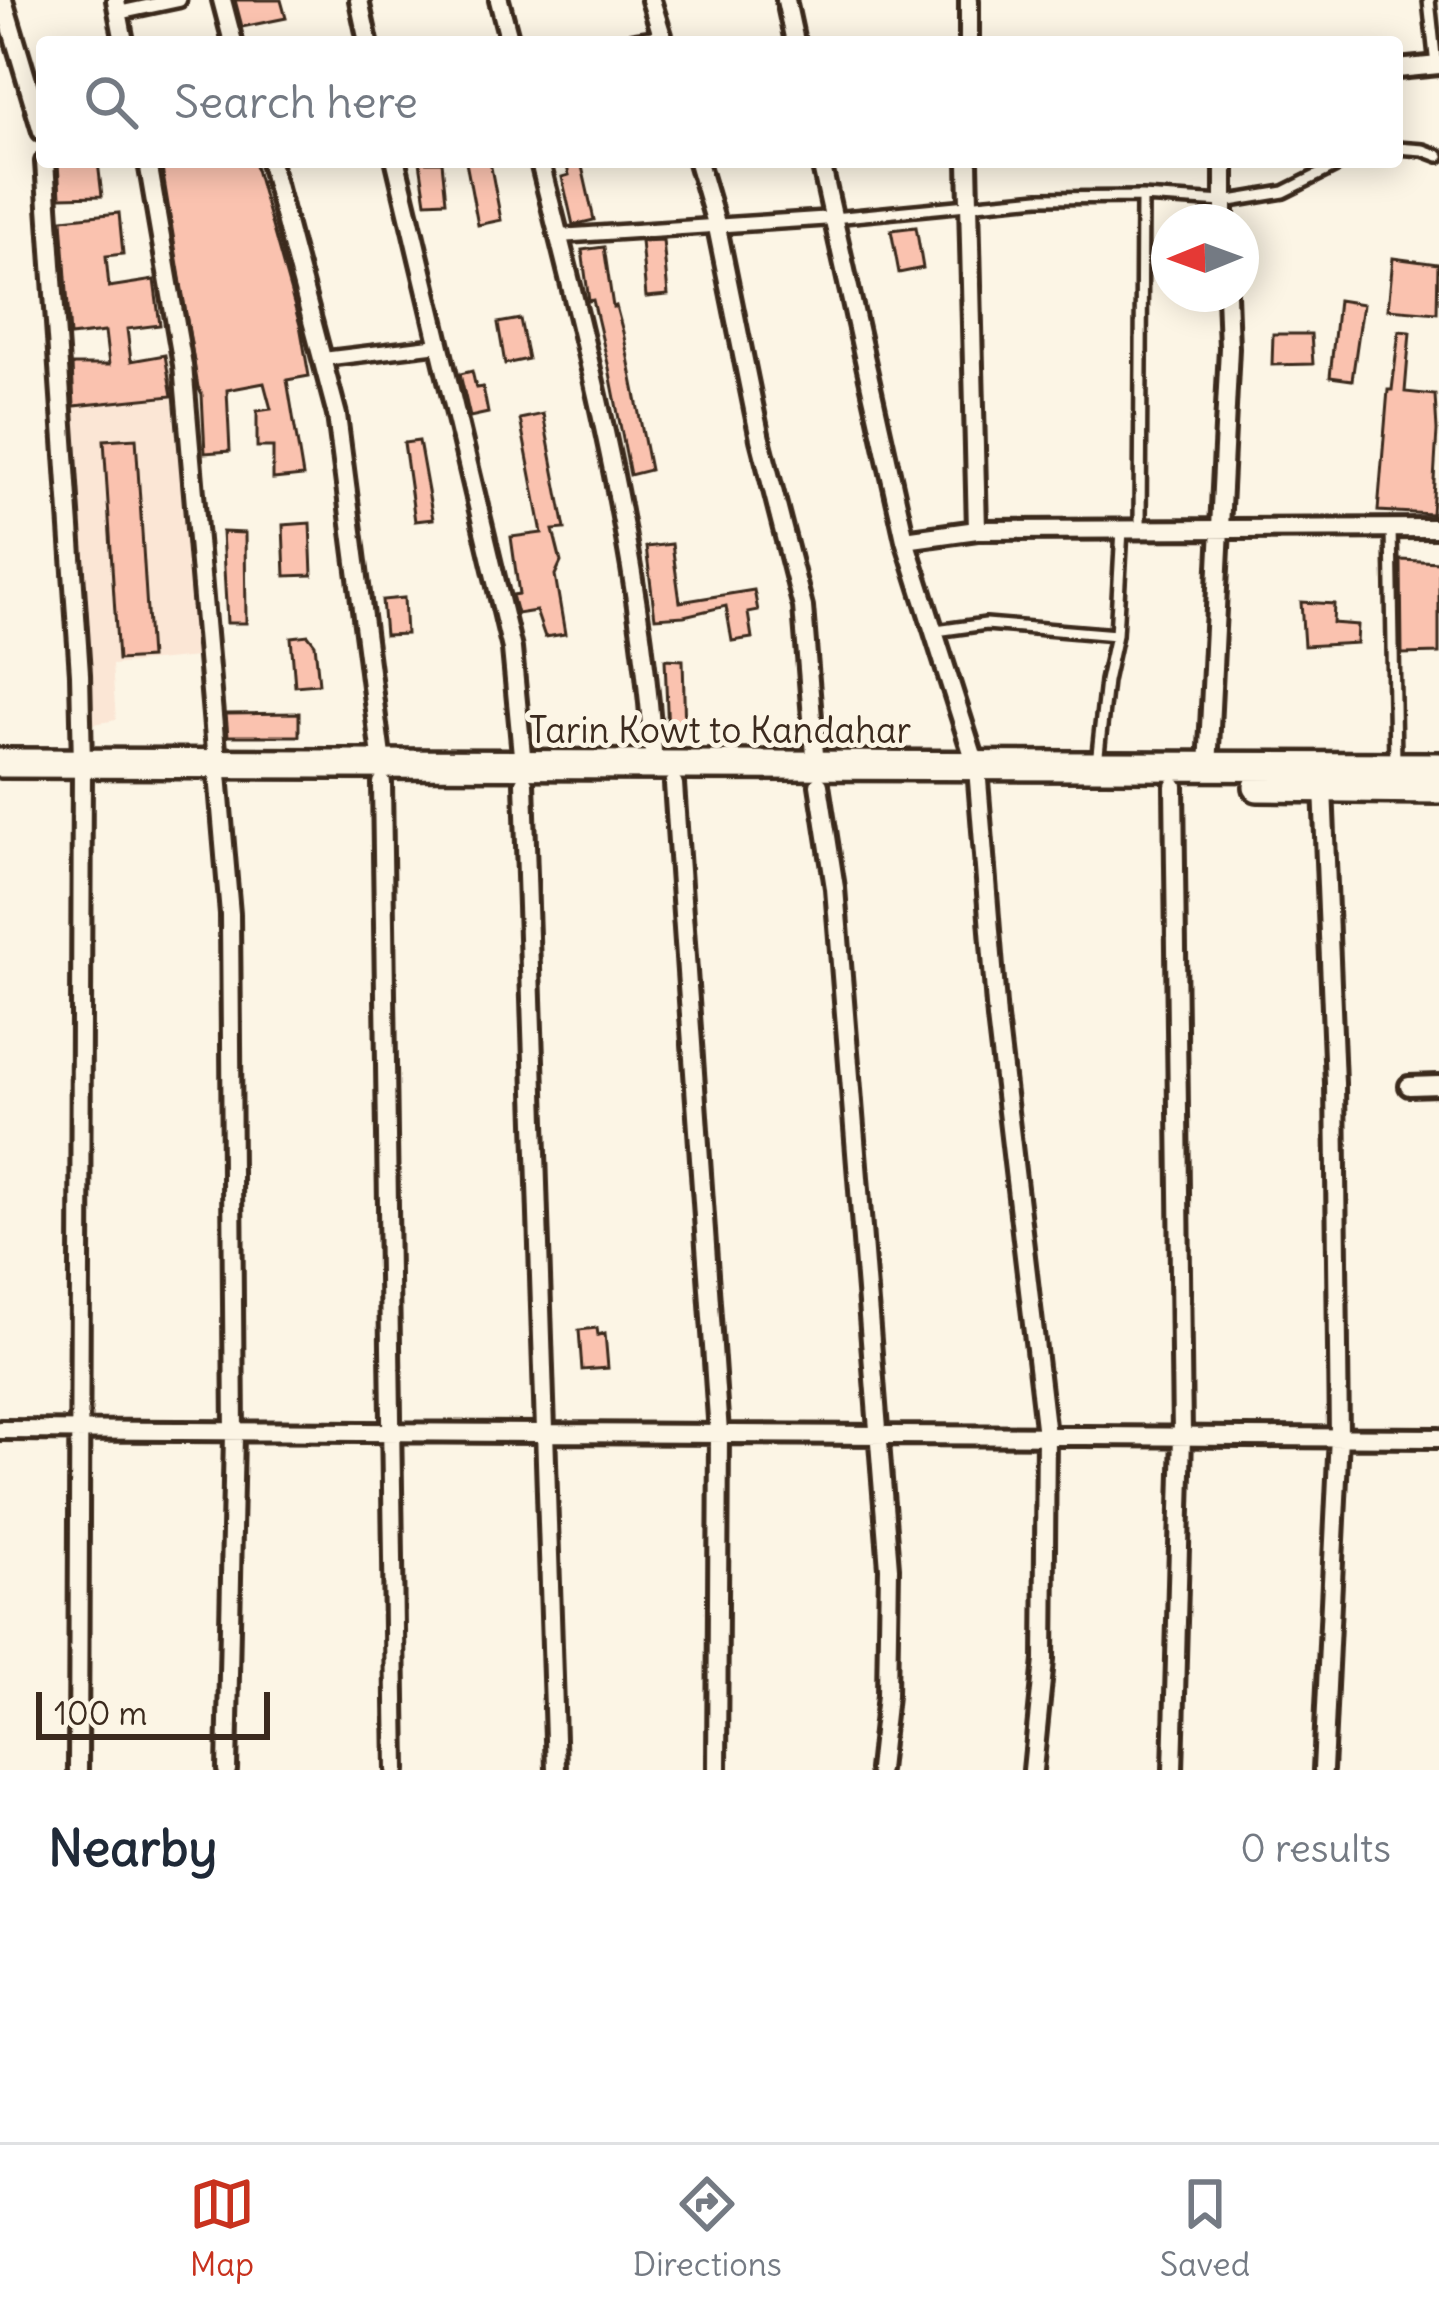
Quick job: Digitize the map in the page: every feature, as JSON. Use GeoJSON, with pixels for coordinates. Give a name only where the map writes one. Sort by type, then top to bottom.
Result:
{"type":"FeatureCollection","features":[{"type":"Feature","properties":{"kind":"main road","name":"Tarin Kowt to Kandahar"},"geometry":{"type":"LineString","coordinates":[[0,763],[82,773]]}},
{"type":"Feature","properties":{"kind":"main road","name":"Tarin Kowt to Kandahar"},"geometry":{"type":"LineString","coordinates":[[978,777],[1096,768],[1439,767]]}},
{"type":"Feature","properties":{"kind":"main road","name":"Tarin Kowt to Kandahar"},"geometry":{"type":"LineString","coordinates":[[0,781],[82,773],[523,774],[978,777],[1174,786],[1439,789]]}},
{"type":"Feature","properties":{"kind":"street"},"geometry":{"type":"LineString","coordinates":[[3,0],[36,111]]}},
{"type":"Feature","properties":{"kind":"street"},"geometry":{"type":"LineString","coordinates":[[123,36],[117,6],[178,0]]}},
{"type":"Feature","properties":{"kind":"street"},"geometry":{"type":"LineString","coordinates":[[222,0],[231,36]]}},
{"type":"Feature","properties":{"kind":"street"},"geometry":{"type":"LineString","coordinates":[[359,0],[367,36]]}},
{"type":"Feature","properties":{"kind":"street"},"geometry":{"type":"LineString","coordinates":[[499,0],[508,36]]}},
{"type":"Feature","properties":{"kind":"street"},"geometry":{"type":"LineString","coordinates":[[651,0],[662,36]]}},
{"type":"Feature","properties":{"kind":"street"},"geometry":{"type":"LineString","coordinates":[[786,0],[794,36]]}},
{"type":"Feature","properties":{"kind":"street"},"geometry":{"type":"LineString","coordinates":[[969,0],[969,36]]}},
{"type":"Feature","properties":{"kind":"street"},"geometry":{"type":"LineString","coordinates":[[1403,68],[1438,65]]}},
{"type":"Feature","properties":{"kind":"street"},"geometry":{"type":"LineString","coordinates":[[45,168],[80,674],[78,1770]]}},
{"type":"Feature","properties":{"kind":"street"},"geometry":{"type":"LineString","coordinates":[[149,168],[182,365],[230,914],[234,1434],[227,1770]]}},
{"type":"Feature","properties":{"kind":"street"},"geometry":{"type":"LineString","coordinates":[[272,168],[338,415],[382,774],[396,1770]]}},
{"type":"Feature","properties":{"kind":"street"},"geometry":{"type":"LineString","coordinates":[[397,168],[512,649],[523,774],[556,1770]]}},
{"type":"Feature","properties":{"kind":"street"},"geometry":{"type":"LineString","coordinates":[[542,168],[614,476],[664,775],[719,1433],[717,1770]]}},
{"type":"Feature","properties":{"kind":"street"},"geometry":{"type":"LineString","coordinates":[[700,168],[803,607],[818,776],[835,888],[889,1568],[887,1695],[879,1770]]}},
{"type":"Feature","properties":{"kind":"street"},"geometry":{"type":"LineString","coordinates":[[821,168],[904,540],[978,777],[997,1018],[1046,1435],[1044,1660],[1034,1770]]}},
{"type":"Feature","properties":{"kind":"street"},"geometry":{"type":"LineString","coordinates":[[968,168],[977,530]]}},
{"type":"Feature","properties":{"kind":"street"},"geometry":{"type":"LineString","coordinates":[[1224,168],[1224,202]]}},
{"type":"Feature","properties":{"kind":"street"},"geometry":{"type":"LineString","coordinates":[[559,236],[832,218]]}},
{"type":"Feature","properties":{"kind":"street"},"geometry":{"type":"LineString","coordinates":[[1208,768],[1222,528],[1228,312]]}},
{"type":"Feature","properties":{"kind":"street"},"geometry":{"type":"LineString","coordinates":[[323,359],[439,345]]}},
{"type":"Feature","properties":{"kind":"street"},"geometry":{"type":"LineString","coordinates":[[904,540],[977,530],[1439,528]]}},
{"type":"Feature","properties":{"kind":"street"},"geometry":{"type":"LineString","coordinates":[[1173,1770],[1182,1436],[1174,786]]}},
{"type":"Feature","properties":{"kind":"street"},"geometry":{"type":"LineString","coordinates":[[1322,787],[1335,1083],[1339,1436],[1323,1770]]}},
{"type":"Feature","properties":{"kind":"street"},"geometry":{"type":"LineString","coordinates":[[1408,1086],[1439,1085]]}},
{"type":"Feature","properties":{"kind":"street"},"geometry":{"type":"LineString","coordinates":[[0,1430],[1439,1438]]}},
{"type":"Feature","properties":{"kind":"lane"},"geometry":{"type":"LineString","coordinates":[[1429,0],[1438,65]]}},
{"type":"Feature","properties":{"kind":"lane"},"geometry":{"type":"LineString","coordinates":[[1403,148],[1439,157]]}},
{"type":"Feature","properties":{"kind":"lane"},"geometry":{"type":"LineString","coordinates":[[832,218],[1039,199],[1142,197],[1224,202],[1284,192],[1332,168]]}},
{"type":"Feature","properties":{"kind":"lane"},"geometry":{"type":"LineString","coordinates":[[1096,768],[1131,528],[1142,197]]}},
{"type":"Feature","properties":{"kind":"lane"},"geometry":{"type":"LineString","coordinates":[[1391,528],[1395,768]]}},
{"type":"Feature","properties":{"kind":"lane"},"geometry":{"type":"LineString","coordinates":[[936,632],[986,624],[1116,635]]}},
{"type":"Feature","properties":{"kind":"shaded area"},"geometry":{"type":"Polygon","coordinates":[[[172,396],[197,657],[112,665],[116,720],[94,724],[69,406],[172,396]]]}},
{"type":"Feature","properties":{"kind":"building"},"geometry":{"type":"Polygon","coordinates":[[[235,0],[281,0],[286,18],[242,27],[235,0]]]}},
{"type":"Feature","properties":{"kind":"building"},"geometry":{"type":"Polygon","coordinates":[[[58,168],[99,168],[102,196],[60,197],[58,168]]]}},
{"type":"Feature","properties":{"kind":"building"},"geometry":{"type":"Polygon","coordinates":[[[162,168],[256,168],[300,325],[309,376],[287,380],[303,476],[273,479],[273,447],[257,447],[257,411],[271,409],[264,383],[227,390],[230,451],[205,453],[162,168]]]}},
{"type":"Feature","properties":{"kind":"building"},"geometry":{"type":"Polygon","coordinates":[[[421,168],[443,168],[446,201],[426,202],[421,168]]]}},
{"type":"Feature","properties":{"kind":"building"},"geometry":{"type":"Polygon","coordinates":[[[467,168],[491,168],[501,220],[478,225],[467,168]]]}},
{"type":"Feature","properties":{"kind":"building"},"geometry":{"type":"Polygon","coordinates":[[[567,168],[582,168],[594,220],[573,225],[562,177],[569,175],[567,168]]]}},
{"type":"Feature","properties":{"kind":"building"},"geometry":{"type":"Polygon","coordinates":[[[119,213],[123,254],[106,256],[109,287],[154,280],[160,325],[127,329],[131,361],[165,355],[172,396],[74,406],[72,365],[109,365],[105,332],[70,336],[62,219],[119,213]]]}},
{"type":"Feature","properties":{"kind":"building"},"geometry":{"type":"Polygon","coordinates":[[[916,227],[923,268],[899,273],[891,230],[916,227]]]}},
{"type":"Feature","properties":{"kind":"building"},"geometry":{"type":"Polygon","coordinates":[[[663,240],[668,295],[646,297],[641,241],[663,240]]]}},
{"type":"Feature","properties":{"kind":"building"},"geometry":{"type":"Polygon","coordinates":[[[604,247],[650,470],[630,475],[593,300],[589,301],[582,250],[604,247]]]}},
{"type":"Feature","properties":{"kind":"building"},"geometry":{"type":"Polygon","coordinates":[[[1393,258],[1438,264],[1437,313],[1388,309],[1393,258]]]}},
{"type":"Feature","properties":{"kind":"building"},"geometry":{"type":"Polygon","coordinates":[[[1338,300],[1363,304],[1352,380],[1330,377],[1338,300]]]}},
{"type":"Feature","properties":{"kind":"building"},"geometry":{"type":"Polygon","coordinates":[[[520,319],[528,359],[505,364],[498,323],[520,319]]]}},
{"type":"Feature","properties":{"kind":"building"},"geometry":{"type":"Polygon","coordinates":[[[1399,331],[1410,332],[1405,392],[1435,395],[1432,514],[1378,511],[1388,390],[1392,390],[1399,331]]]}},
{"type":"Feature","properties":{"kind":"building"},"geometry":{"type":"Polygon","coordinates":[[[1273,334],[1311,334],[1313,364],[1272,365],[1273,334]]]}},
{"type":"Feature","properties":{"kind":"building"},"geometry":{"type":"Polygon","coordinates":[[[472,371],[476,388],[483,387],[488,413],[470,417],[460,374],[472,371]]]}},
{"type":"Feature","properties":{"kind":"building"},"geometry":{"type":"Polygon","coordinates":[[[543,414],[565,529],[553,530],[561,562],[555,575],[565,634],[545,637],[536,611],[517,614],[511,537],[542,533],[520,419],[543,414]]]}},
{"type":"Feature","properties":{"kind":"building"},"geometry":{"type":"Polygon","coordinates":[[[136,438],[150,658],[118,660],[104,440],[136,438]]]}},
{"type":"Feature","properties":{"kind":"building"},"geometry":{"type":"Polygon","coordinates":[[[419,441],[433,519],[415,521],[404,443],[419,441]]]}},
{"type":"Feature","properties":{"kind":"building"},"geometry":{"type":"Polygon","coordinates":[[[310,523],[312,575],[285,576],[283,525],[310,523]]]}},
{"type":"Feature","properties":{"kind":"building"},"geometry":{"type":"Polygon","coordinates":[[[222,532],[245,533],[246,623],[227,623],[222,532]]]}},
{"type":"Feature","properties":{"kind":"building"},"geometry":{"type":"Polygon","coordinates":[[[672,544],[680,602],[754,590],[758,611],[748,613],[752,638],[732,641],[726,606],[655,618],[646,547],[672,544]]]}},
{"type":"Feature","properties":{"kind":"building"},"geometry":{"type":"Polygon","coordinates":[[[1401,560],[1439,562],[1439,653],[1402,654],[1401,560]]]}},
{"type":"Feature","properties":{"kind":"building"},"geometry":{"type":"Polygon","coordinates":[[[404,598],[406,634],[385,635],[382,600],[404,598]]]}},
{"type":"Feature","properties":{"kind":"building"},"geometry":{"type":"Polygon","coordinates":[[[1301,602],[1334,604],[1333,623],[1358,625],[1357,643],[1304,646],[1301,602]]]}},
{"type":"Feature","properties":{"kind":"building"},"geometry":{"type":"Polygon","coordinates":[[[308,635],[315,644],[319,684],[295,686],[291,637],[308,635]]]}},
{"type":"Feature","properties":{"kind":"building"},"geometry":{"type":"Polygon","coordinates":[[[665,659],[683,660],[685,733],[668,734],[665,659]]]}},
{"type":"Feature","properties":{"kind":"building"},"geometry":{"type":"Polygon","coordinates":[[[299,713],[299,736],[228,736],[226,714],[299,713]]]}},
{"type":"Feature","properties":{"kind":"building"},"geometry":{"type":"Polygon","coordinates":[[[597,1328],[598,1335],[605,1333],[608,1368],[582,1370],[579,1330],[597,1328]]]}}]}
